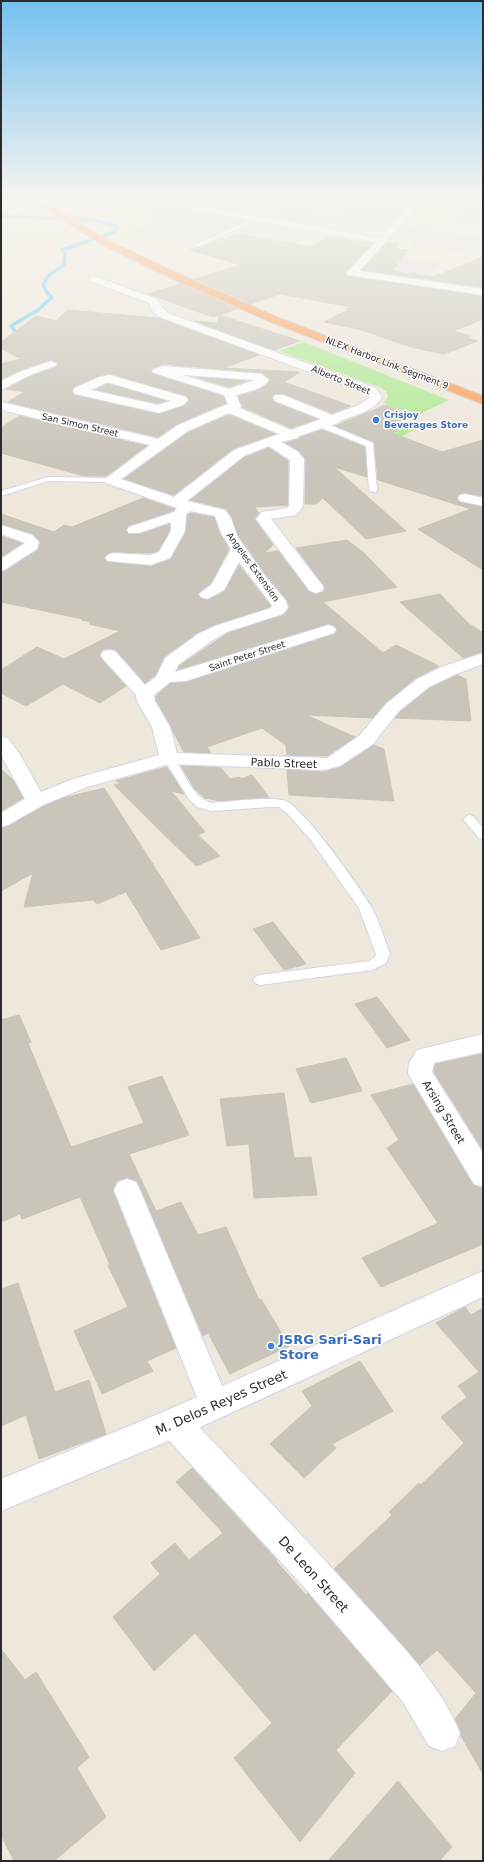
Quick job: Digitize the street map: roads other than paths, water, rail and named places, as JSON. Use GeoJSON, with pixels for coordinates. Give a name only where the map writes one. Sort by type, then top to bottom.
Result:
{"type":"FeatureCollection","features":[{"type":"Feature","properties":{"kind":"highway","name":"NLEX Harbor Link Segment 9"},"geometry":{"type":"LineString","coordinates":[[197,286],[274,320],[483,400]]}},
{"type":"Feature","properties":{"kind":"highway","name":"NLEX Harbor Link Segment 9"},"geometry":{"type":"LineString","coordinates":[[222,286],[282,312],[483,389]]}},
{"type":"Feature","properties":{"kind":"street","name":"Alberto Street"},"geometry":{"type":"LineString","coordinates":[[113,286],[153,301],[157,310],[166,316],[362,387],[372,391],[376,397],[376,400],[369,405],[334,420],[239,453],[180,508]]}},
{"type":"Feature","properties":{"kind":"street"},"geometry":{"type":"LineString","coordinates":[[441,286],[483,292]]}},
{"type":"Feature","properties":{"kind":"street"},"geometry":{"type":"LineString","coordinates":[[1,386],[26,373],[51,364]]}},
{"type":"Feature","properties":{"kind":"street"},"geometry":{"type":"LineString","coordinates":[[111,480],[160,443],[183,428],[235,406],[229,393],[182,380],[158,371],[163,370],[258,377],[263,380],[253,386],[229,393]]}},
{"type":"Feature","properties":{"kind":"street"},"geometry":{"type":"LineString","coordinates":[[168,407],[182,400],[110,380],[103,380],[79,391],[159,409],[168,407],[203,420]]}},
{"type":"Feature","properties":{"kind":"street"},"geometry":{"type":"LineString","coordinates":[[279,398],[334,420]]}},
{"type":"Feature","properties":{"kind":"street","name":"San Simon Street"},"geometry":{"type":"LineString","coordinates":[[1,406],[160,443]]}},
{"type":"Feature","properties":{"kind":"street"},"geometry":{"type":"LineString","coordinates":[[230,409],[293,435]]}},
{"type":"Feature","properties":{"kind":"street"},"geometry":{"type":"LineString","coordinates":[[271,442],[292,454],[297,459],[296,507],[291,512],[267,515],[263,519],[316,588]]}},
{"type":"Feature","properties":{"kind":"street","name":"Angeles Extension"},"geometry":{"type":"LineString","coordinates":[[111,480],[180,508],[220,513],[223,516],[226,529],[238,550],[280,604],[280,608],[277,611],[230,626],[204,638],[171,662],[167,668],[165,677],[160,683],[145,693]]}},
{"type":"Feature","properties":{"kind":"street"},"geometry":{"type":"LineString","coordinates":[[466,498],[483,502]]}},
{"type":"Feature","properties":{"kind":"street"},"geometry":{"type":"LineString","coordinates":[[134,530],[180,508]]}},
{"type":"Feature","properties":{"kind":"street"},"geometry":{"type":"LineString","coordinates":[[112,558],[151,560],[165,555],[178,531],[180,508]]}},
{"type":"Feature","properties":{"kind":"street"},"geometry":{"type":"LineString","coordinates":[[1,529],[27,538],[32,542],[32,546],[1,566]]}},
{"type":"Feature","properties":{"kind":"street"},"geometry":{"type":"LineString","coordinates":[[207,594],[218,587],[238,550]]}},
{"type":"Feature","properties":{"kind":"street","name":"Saint Peter Street"},"geometry":{"type":"LineString","coordinates":[[165,677],[180,677],[328,630]]}},
{"type":"Feature","properties":{"kind":"street"},"geometry":{"type":"LineString","coordinates":[[1,821],[36,801],[80,783],[169,758],[161,727],[146,701],[145,693],[138,688],[109,655]]}},
{"type":"Feature","properties":{"kind":"street","name":"Pablo Street"},"geometry":{"type":"LineString","coordinates":[[169,758],[324,764],[333,762],[366,740],[394,707],[423,683],[450,670],[483,658]]}},
{"type":"Feature","properties":{"kind":"street"},"geometry":{"type":"LineString","coordinates":[[1,742],[12,757],[36,801]]}},
{"type":"Feature","properties":{"kind":"street","name":"Arsing Street"},"geometry":{"type":"LineString","coordinates":[[483,1043],[426,1056],[420,1063],[420,1073],[483,1176]]}},
{"type":"Feature","properties":{"kind":"street"},"geometry":{"type":"LineString","coordinates":[[127,1190],[215,1405]]}},
{"type":"Feature","properties":{"kind":"street","name":"M. Delos Reyes Street"},"geometry":{"type":"LineString","coordinates":[[1,1495],[174,1423],[483,1284]]}},
{"type":"Feature","properties":{"kind":"street","name":"De Leon Street"},"geometry":{"type":"LineString","coordinates":[[174,1423],[316,1575],[416,1689],[442,1733]]}},
{"type":"Feature","properties":{"kind":"lane"},"geometry":{"type":"LineString","coordinates":[[320,424],[370,445],[373,490]]}},
{"type":"Feature","properties":{"kind":"lane"},"geometry":{"type":"LineString","coordinates":[[1,494],[38,480],[111,480]]}},
{"type":"Feature","properties":{"kind":"lane"},"geometry":{"type":"LineString","coordinates":[[169,758],[193,798],[201,804],[212,807],[269,803],[282,804],[291,810],[314,836],[365,907],[383,954],[381,960],[372,965],[260,980]]}},
{"type":"Feature","properties":{"kind":"lane"},"geometry":{"type":"LineString","coordinates":[[469,819],[483,835]]}},
{"type":"Feature","properties":{"kind":"waterway"},"geometry":{"type":"LineString","coordinates":[[16,332],[11,326],[38,310],[52,297],[48,294],[43,286]]}},
{"type":"Feature","properties":{"kind":"place","name":"Crisjoy Beverages Store"},"geometry":{"type":"Point","coordinates":[376,420]}},
{"type":"Feature","properties":{"kind":"place","name":"JSRG Sari-Sari Store"},"geometry":{"type":"Point","coordinates":[271,1346]}}]}
